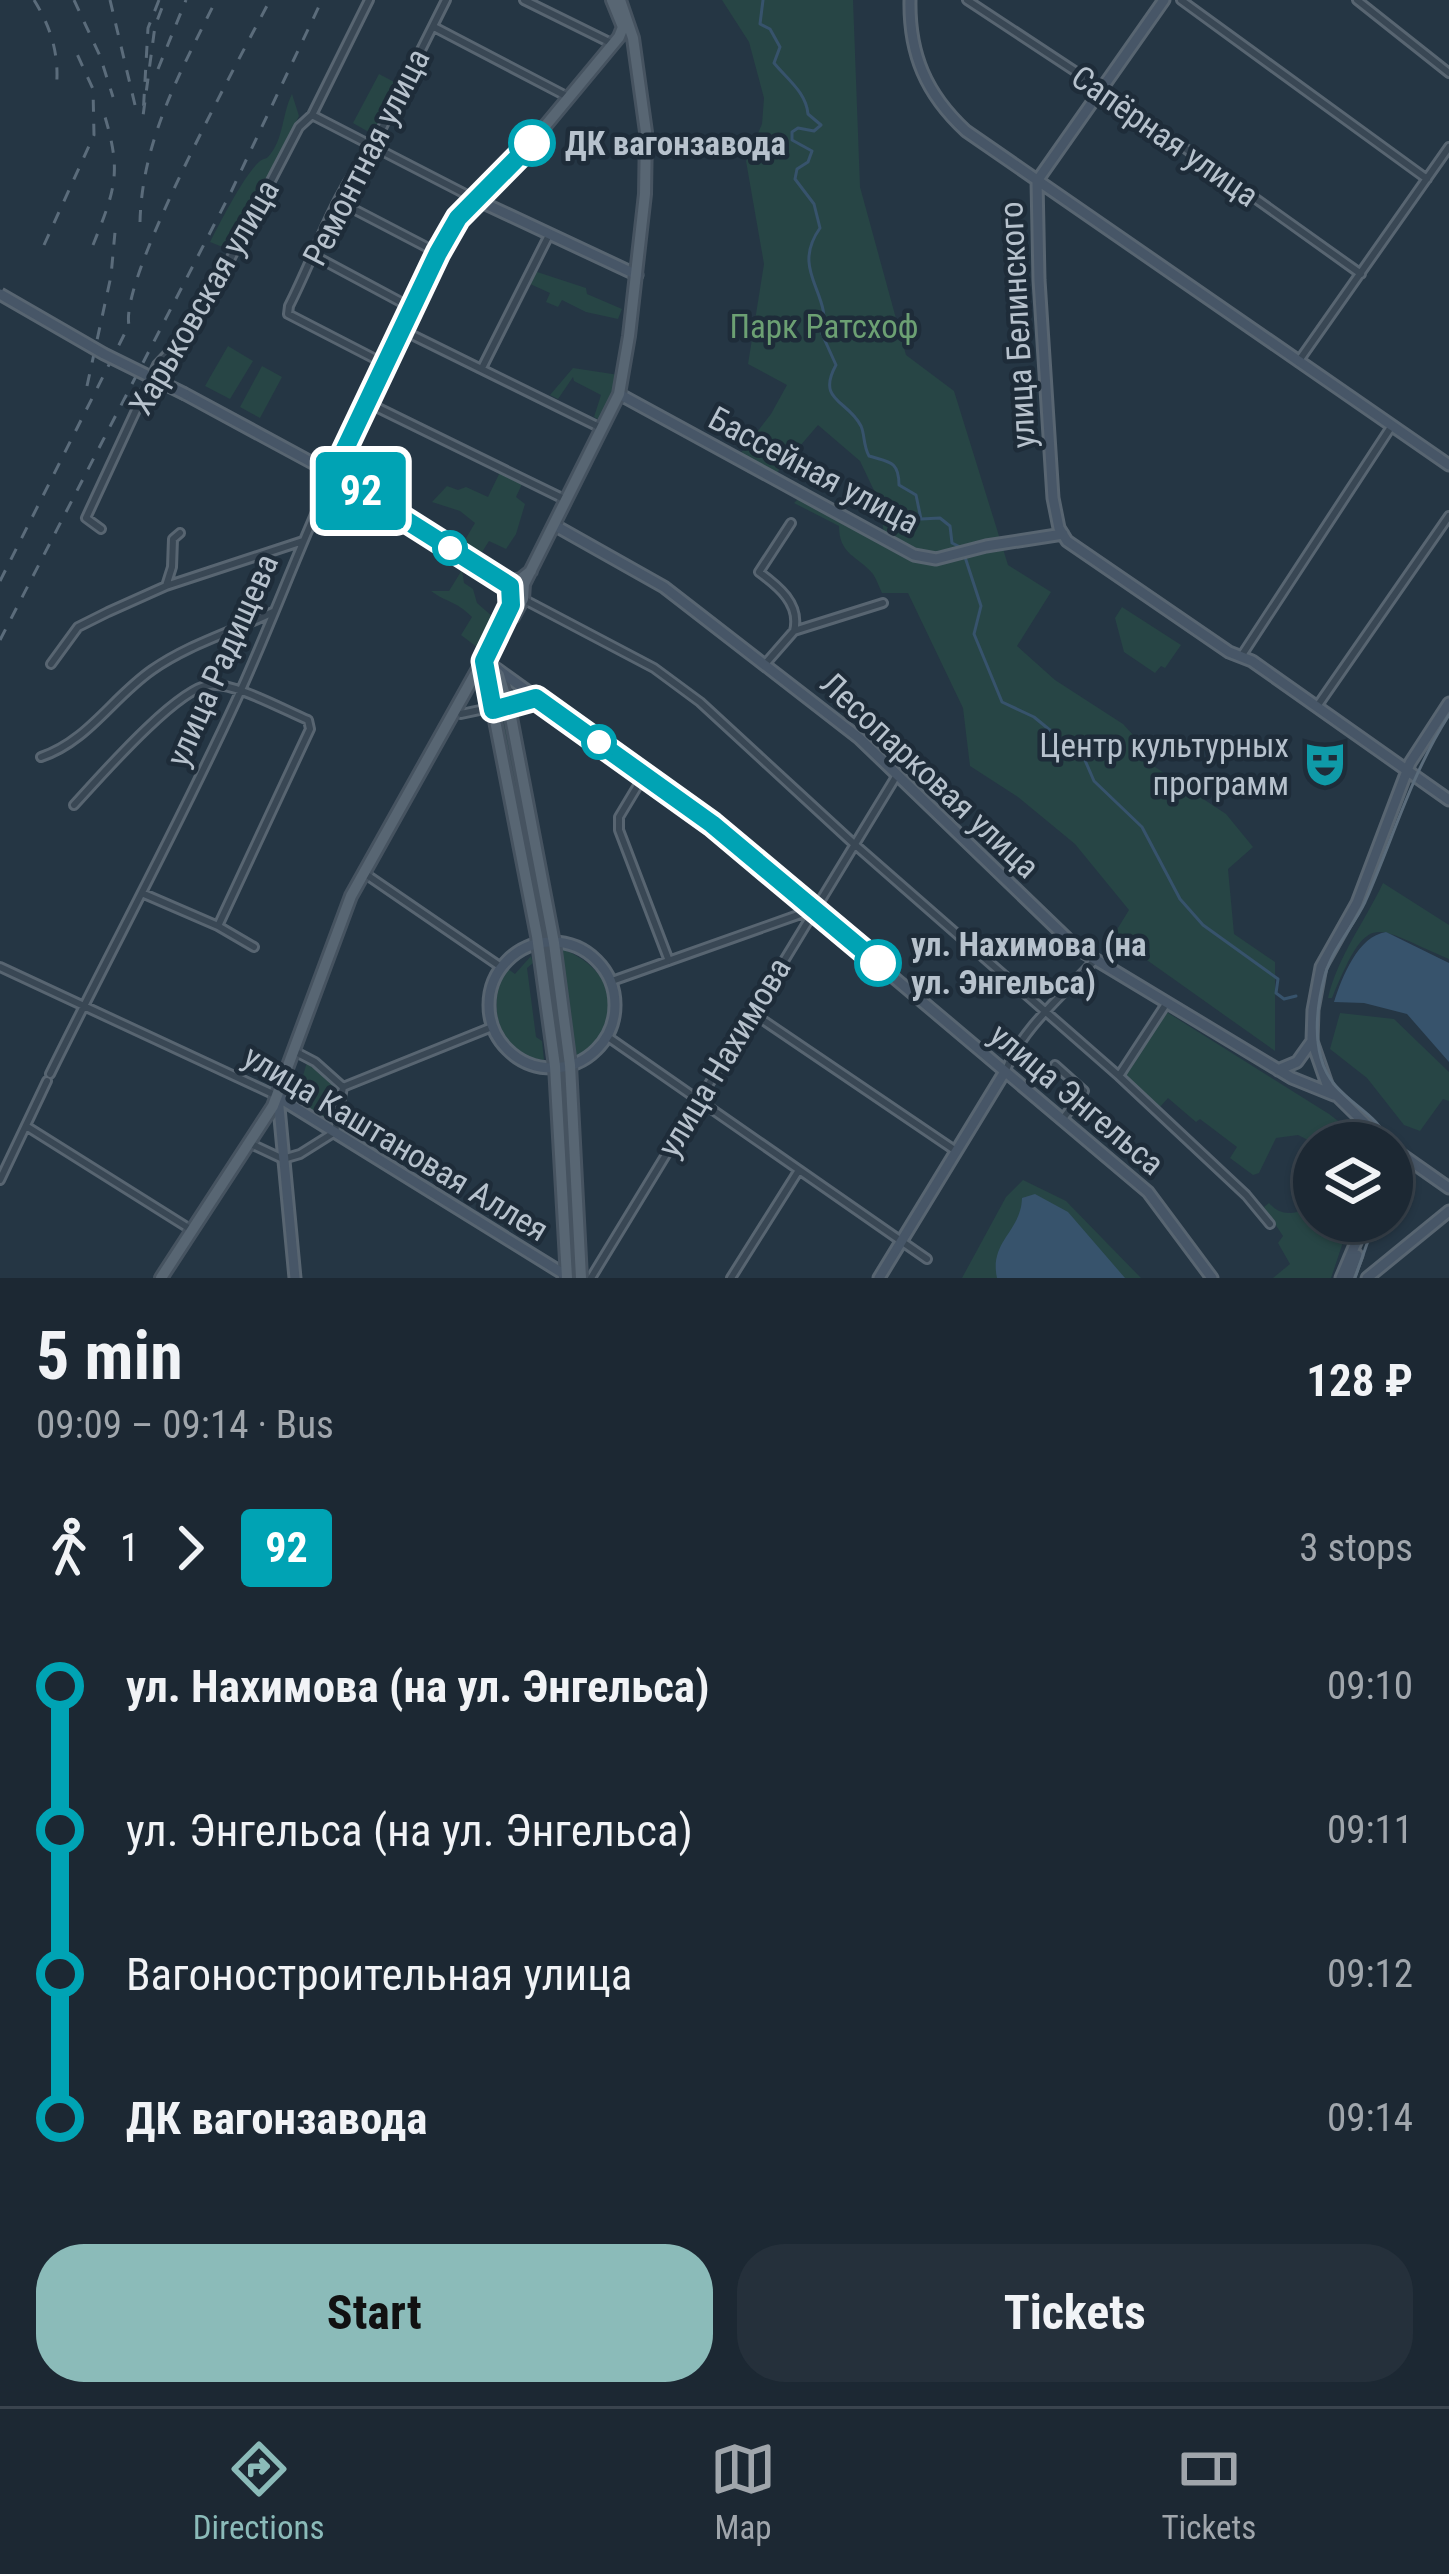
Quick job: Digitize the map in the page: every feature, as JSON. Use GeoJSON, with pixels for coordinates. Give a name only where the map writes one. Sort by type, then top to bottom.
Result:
{"type":"FeatureCollection","features":[{"type":"Feature","properties":{"kind":"main road","name":"улица Радищева"},"geometry":{"type":"LineString","coordinates":[[333,474],[458,218],[479,201],[622,32],[616,0]]}},
{"type":"Feature","properties":{"kind":"main road"},"geometry":{"type":"LineString","coordinates":[[161,1278],[278,1096],[351,896],[488,665],[619,394],[638,275],[646,164],[635,53],[616,0]]}},
{"type":"Feature","properties":{"kind":"main road"},"geometry":{"type":"LineString","coordinates":[[613,44],[635,53]]}},
{"type":"Feature","properties":{"kind":"main road"},"geometry":{"type":"LineString","coordinates":[[333,474],[512,589],[511,605],[488,665],[555,1066],[567,1277]]}},
{"type":"Feature","properties":{"kind":"main road"},"geometry":{"type":"LineString","coordinates":[[507,582],[531,571]]}},
{"type":"Feature","properties":{"kind":"main road"},"geometry":{"type":"LineString","coordinates":[[488,665],[508,705],[554,943],[570,1065],[581,1278]]}},
{"type":"Feature","properties":{"kind":"street","name":"Харьковская улица"},"geometry":{"type":"LineString","coordinates":[[100,529],[86,518],[157,365],[197,323],[299,127],[312,116],[369,0]]}},
{"type":"Feature","properties":{"kind":"street","name":"Ремонтная улица"},"geometry":{"type":"LineString","coordinates":[[386,364],[288,314],[338,202],[373,146],[446,0]]}},
{"type":"Feature","properties":{"kind":"street"},"geometry":{"type":"LineString","coordinates":[[524,0],[613,44]]}},
{"type":"Feature","properties":{"kind":"street"},"geometry":{"type":"LineString","coordinates":[[910,0],[910,34],[932,94],[965,130],[1449,465]]}},
{"type":"Feature","properties":{"kind":"street","name":"Сапёрная улица"},"geometry":{"type":"LineString","coordinates":[[968,0],[1102,89],[1361,274]]}},
{"type":"Feature","properties":{"kind":"street","name":"улица Белинского"},"geometry":{"type":"LineString","coordinates":[[1065,538],[1053,499],[1037,181],[1164,0]]}},
{"type":"Feature","properties":{"kind":"street"},"geometry":{"type":"LineString","coordinates":[[1181,0],[1427,179]]}},
{"type":"Feature","properties":{"kind":"street"},"geometry":{"type":"LineString","coordinates":[[1357,0],[1449,73]]}},
{"type":"Feature","properties":{"kind":"street"},"geometry":{"type":"LineString","coordinates":[[434,27],[569,98]]}},
{"type":"Feature","properties":{"kind":"street"},"geometry":{"type":"LineString","coordinates":[[312,116],[638,275]]}},
{"type":"Feature","properties":{"kind":"street"},"geometry":{"type":"LineString","coordinates":[[1298,362],[1449,147]]}},
{"type":"Feature","properties":{"kind":"street"},"geometry":{"type":"LineString","coordinates":[[338,202],[438,253]]}},
{"type":"Feature","properties":{"kind":"street"},"geometry":{"type":"LineString","coordinates":[[482,368],[549,235]]}},
{"type":"Feature","properties":{"kind":"street"},"geometry":{"type":"LineString","coordinates":[[315,256],[412,308]]}},
{"type":"Feature","properties":{"kind":"street"},"geometry":{"type":"LineString","coordinates":[[0,294],[333,474]]}},
{"type":"Feature","properties":{"kind":"street"},"geometry":{"type":"LineString","coordinates":[[402,330],[603,429]]}},
{"type":"Feature","properties":{"kind":"street","name":"Бассейная улица"},"geometry":{"type":"LineString","coordinates":[[619,394],[914,555],[936,559],[986,546],[1065,538]]}},
{"type":"Feature","properties":{"kind":"street"},"geometry":{"type":"LineString","coordinates":[[368,403],[566,500]]}},
{"type":"Feature","properties":{"kind":"street"},"geometry":{"type":"LineString","coordinates":[[1242,655],[1392,426]]}},
{"type":"Feature","properties":{"kind":"street","name":"улица Радищева"},"geometry":{"type":"LineString","coordinates":[[0,1180],[241,692],[333,474]]}},
{"type":"Feature","properties":{"kind":"street"},"geometry":{"type":"LineString","coordinates":[[1318,706],[1449,517]]}},
{"type":"Feature","properties":{"kind":"street"},"geometry":{"type":"LineString","coordinates":[[766,663],[797,621],[785,591],[759,572],[791,523]]}},
{"type":"Feature","properties":{"kind":"street","name":"Лесопарковая улица"},"geometry":{"type":"LineString","coordinates":[[554,525],[664,586],[859,738],[1060,935],[1094,961],[1278,1070],[1334,1095]]}},
{"type":"Feature","properties":{"kind":"street"},"geometry":{"type":"LineString","coordinates":[[166,586],[172,538],[180,533]]}},
{"type":"Feature","properties":{"kind":"street"},"geometry":{"type":"LineString","coordinates":[[1065,538],[1229,652],[1242,655],[1318,706],[1449,800]]}},
{"type":"Feature","properties":{"kind":"street"},"geometry":{"type":"LineString","coordinates":[[51,664],[78,627],[166,586],[303,542]]}},
{"type":"Feature","properties":{"kind":"street"},"geometry":{"type":"LineString","coordinates":[[523,599],[654,668],[721,721],[1119,1076],[1246,1195],[1270,1224]]}},
{"type":"Feature","properties":{"kind":"street"},"geometry":{"type":"LineString","coordinates":[[794,631],[883,603]]}},
{"type":"Feature","properties":{"kind":"street"},"geometry":{"type":"LineString","coordinates":[[41,758],[67,748],[128,689],[193,644],[273,613]]}},
{"type":"Feature","properties":{"kind":"street","name":"улица Энгельса"},"geometry":{"type":"LineString","coordinates":[[488,665],[645,774],[815,909],[1148,1192],[1212,1278]]}},
{"type":"Feature","properties":{"kind":"street"},"geometry":{"type":"LineString","coordinates":[[74,805],[137,737],[195,691],[211,684],[308,721],[310,729],[218,926]]}},
{"type":"Feature","properties":{"kind":"street"},"geometry":{"type":"LineString","coordinates":[[457,714],[536,698]]}},
{"type":"Feature","properties":{"kind":"street"},"geometry":{"type":"LineString","coordinates":[[1363,1122],[1325,1082],[1312,1041],[1321,967],[1357,903],[1408,769],[1449,703]]}},
{"type":"Feature","properties":{"kind":"street"},"geometry":{"type":"LineString","coordinates":[[645,774],[619,817],[620,830],[669,961]]}},
{"type":"Feature","properties":{"kind":"street","name":"улица Нахимова"},"geometry":{"type":"LineString","coordinates":[[591,1278],[897,775]]}},
{"type":"Feature","properties":{"kind":"street"},"geometry":{"type":"LineString","coordinates":[[364,873],[501,967]]}},
{"type":"Feature","properties":{"kind":"street"},"geometry":{"type":"LineString","coordinates":[[144,894],[254,947]]}},
{"type":"Feature","properties":{"kind":"street"},"geometry":{"type":"LineString","coordinates":[[612,981],[815,909]]}},
{"type":"Feature","properties":{"kind":"street"},"geometry":{"type":"LineString","coordinates":[[554,943],[593,958],[612,981],[615,1015],[608,1037],[588,1057],[570,1065],[529,1064],[492,1027],[492,988],[501,967],[524,949],[554,943]]}},
{"type":"Feature","properties":{"kind":"street"},"geometry":{"type":"LineString","coordinates":[[879,1278],[1010,1058],[1094,961]]}},
{"type":"Feature","properties":{"kind":"street","name":"улица Каштановая Аллея"},"geometry":{"type":"LineString","coordinates":[[0,968],[278,1096],[567,1277]]}},
{"type":"Feature","properties":{"kind":"street"},"geometry":{"type":"LineString","coordinates":[[1119,1076],[1166,1004]]}},
{"type":"Feature","properties":{"kind":"street"},"geometry":{"type":"LineString","coordinates":[[751,1012],[956,1151]]}},
{"type":"Feature","properties":{"kind":"street"},"geometry":{"type":"LineString","coordinates":[[344,1087],[492,1027]]}},
{"type":"Feature","properties":{"kind":"street"},"geometry":{"type":"LineString","coordinates":[[608,1037],[927,1259]]}},
{"type":"Feature","properties":{"kind":"street"},"geometry":{"type":"LineString","coordinates":[[1278,1070],[1297,1062],[1312,1041]]}},
{"type":"Feature","properties":{"kind":"street"},"geometry":{"type":"LineString","coordinates":[[294,1051],[344,1087]]}},
{"type":"Feature","properties":{"kind":"street"},"geometry":{"type":"LineString","coordinates":[[1055,1065],[1084,1091],[1062,1120]]}},
{"type":"Feature","properties":{"kind":"street"},"geometry":{"type":"LineString","coordinates":[[251,1144],[284,1159],[335,1132],[344,1087]]}},
{"type":"Feature","properties":{"kind":"street"},"geometry":{"type":"LineString","coordinates":[[278,1096],[295,1278]]}},
{"type":"Feature","properties":{"kind":"street"},"geometry":{"type":"LineString","coordinates":[[26,1126],[193,1231]]}},
{"type":"Feature","properties":{"kind":"street"},"geometry":{"type":"LineString","coordinates":[[1413,1163],[1449,1188]]}},
{"type":"Feature","properties":{"kind":"street"},"geometry":{"type":"LineString","coordinates":[[731,1278],[799,1170]]}},
{"type":"Feature","properties":{"kind":"street"},"geometry":{"type":"LineString","coordinates":[[1367,1278],[1449,1211]]}},
{"type":"Feature","properties":{"kind":"street"},"geometry":{"type":"LineString","coordinates":[[580,1254],[602,1261]]}},
{"type":"Feature","properties":{"kind":"street"},"geometry":{"type":"LineString","coordinates":[[1348,1270],[1381,1267]]}},
{"type":"Feature","properties":{"kind":"green space","name":"Парк Ратсхоф"},"geometry":{"type":"Polygon","coordinates":[[[722,0],[853,0],[860,187],[906,355],[954,391],[1008,565],[1051,592],[1017,646],[1055,680],[1123,724],[1146,761],[1226,814],[1253,847],[1228,869],[1234,934],[1275,962],[1275,1051],[1113,936],[1129,910],[1075,844],[1018,797],[970,766],[963,708],[908,593],[882,593],[873,574],[846,549],[839,526],[794,503],[799,498],[885,543],[880,503],[860,461],[818,425],[775,475],[740,454],[787,385],[748,364],[764,264],[746,161],[762,124],[764,98],[749,42],[722,0]]]}},
{"type":"Feature","properties":{"kind":"green space"},"geometry":{"type":"Polygon","coordinates":[[[379,74],[400,85],[374,135],[353,123],[379,74]]]}},
{"type":"Feature","properties":{"kind":"green space"},"geometry":{"type":"Polygon","coordinates":[[[292,94],[299,116],[230,250],[210,242],[247,177],[273,150],[292,94]]]}},
{"type":"Feature","properties":{"kind":"green space"},"geometry":{"type":"Polygon","coordinates":[[[534,271],[586,288],[587,294],[622,309],[618,319],[586,312],[562,300],[558,307],[546,302],[550,293],[528,283],[534,271]]]}},
{"type":"Feature","properties":{"kind":"green space"},"geometry":{"type":"Polygon","coordinates":[[[228,346],[253,361],[230,399],[205,386],[228,346]]]}},
{"type":"Feature","properties":{"kind":"green space"},"geometry":{"type":"Polygon","coordinates":[[[262,366],[282,377],[260,418],[240,407],[262,366]]]}},
{"type":"Feature","properties":{"kind":"green space"},"geometry":{"type":"Polygon","coordinates":[[[573,368],[619,375],[603,422],[594,417],[601,395],[573,377],[558,399],[550,395],[573,368]]]}},
{"type":"Feature","properties":{"kind":"green space"},"geometry":{"type":"Polygon","coordinates":[[[501,470],[522,484],[516,497],[525,504],[506,549],[489,541],[477,560],[459,550],[475,523],[460,511],[432,502],[447,486],[466,487],[488,497],[501,470]]]}},
{"type":"Feature","properties":{"kind":"green space"},"geometry":{"type":"Polygon","coordinates":[[[462,570],[477,603],[493,617],[478,648],[461,635],[472,617],[431,591],[449,591],[462,570]]]}},
{"type":"Feature","properties":{"kind":"green space"},"geometry":{"type":"Polygon","coordinates":[[[1122,607],[1181,645],[1165,668],[1155,673],[1124,652],[1115,618],[1122,607]]]}},
{"type":"Feature","properties":{"kind":"green space"},"geometry":{"type":"Polygon","coordinates":[[[506,717],[547,929],[540,930],[500,719],[506,717]]]}},
{"type":"Feature","properties":{"kind":"green space"},"geometry":{"type":"Polygon","coordinates":[[[1383,883],[1449,925],[1449,959],[1376,932],[1355,949],[1328,998],[1345,954],[1383,883]]]}},
{"type":"Feature","properties":{"kind":"green space"},"geometry":{"type":"Polygon","coordinates":[[[562,949],[594,969],[610,997],[606,1028],[580,1056],[576,1055],[562,949]]]}},
{"type":"Feature","properties":{"kind":"green space"},"geometry":{"type":"Polygon","coordinates":[[[531,956],[533,963],[527,968],[536,1037],[542,1041],[544,1060],[517,1050],[507,1040],[497,1015],[505,972],[515,974],[531,956]]]}},
{"type":"Feature","properties":{"kind":"green space"},"geometry":{"type":"Polygon","coordinates":[[[1165,1011],[1340,1122],[1293,1122],[1293,1136],[1276,1138],[1259,1173],[1253,1175],[1230,1158],[1237,1147],[1200,1119],[1196,1122],[1168,1098],[1159,1108],[1123,1077],[1165,1011]]]}},
{"type":"Feature","properties":{"kind":"green space"},"geometry":{"type":"Polygon","coordinates":[[[1340,1013],[1394,1019],[1449,1072],[1449,1101],[1443,1099],[1420,1131],[1413,1128],[1413,1122],[1402,1122],[1367,1078],[1330,1049],[1340,1013]]]}},
{"type":"Feature","properties":{"kind":"green space"},"geometry":{"type":"Polygon","coordinates":[[[307,1062],[339,1090],[330,1123],[295,1103],[307,1062]]]}},
{"type":"Feature","properties":{"kind":"green space"},"geometry":{"type":"Polygon","coordinates":[[[1023,1180],[1066,1201],[1141,1278],[962,1278],[1006,1197],[1023,1180]]]}},
{"type":"Feature","properties":{"kind":"green space"},"geometry":{"type":"Polygon","coordinates":[[[1269,1203],[1293,1212],[1293,1242],[1343,1242],[1331,1278],[1273,1278],[1290,1264],[1278,1243],[1283,1236],[1264,1207],[1269,1203]]]}},
{"type":"Feature","properties":{"kind":"water"},"geometry":{"type":"Polygon","coordinates":[[[1386,932],[1449,963],[1449,1062],[1407,1014],[1364,1003],[1334,1002],[1359,949],[1386,932]]]}},
{"type":"Feature","properties":{"kind":"water"},"geometry":{"type":"Polygon","coordinates":[[[1035,1194],[1068,1212],[1125,1278],[997,1278],[997,1255],[1017,1220],[1022,1198],[1035,1194]]]}},
{"type":"Feature","properties":{"kind":"waterway"},"geometry":{"type":"LineString","coordinates":[[763,0],[760,24],[770,29],[780,47],[774,63],[800,92],[808,114],[821,125],[814,131],[798,128],[792,140],[812,151],[795,179],[814,204],[820,228],[809,258],[822,307],[822,334],[836,365],[832,393],[861,426],[869,456],[891,463],[899,485],[916,495],[921,519],[940,518],[950,526],[952,543],[962,548]]}},
{"type":"Feature","properties":{"kind":"waterway"},"geometry":{"type":"LineString","coordinates":[[965,557],[981,606],[974,634],[1002,702],[1034,717],[1084,758],[1094,781],[1142,827],[1180,899],[1203,925],[1278,979],[1276,993],[1284,999],[1296,996]]}},
{"type":"Feature","properties":{"kind":"tram line"},"geometry":{"type":"LineString","coordinates":[[1375,1122],[1327,1073],[1319,1048],[1319,1006],[1329,965],[1365,902],[1413,783],[1449,715]]}},
{"type":"Feature","properties":{"kind":"tram line"},"geometry":{"type":"LineString","coordinates":[[1355,1278],[1368,1242]]}},
{"type":"Feature","properties":{"kind":"railway"},"geometry":{"type":"LineString","coordinates":[[34,0],[53,44],[56,91]]}},
{"type":"Feature","properties":{"kind":"railway"},"geometry":{"type":"LineString","coordinates":[[74,0],[113,97]]}},
{"type":"Feature","properties":{"kind":"railway"},"geometry":{"type":"LineString","coordinates":[[110,0],[135,105]]}},
{"type":"Feature","properties":{"kind":"railway"},"geometry":{"type":"LineString","coordinates":[[159,0],[148,28],[143,116],[155,26],[165,0]]}},
{"type":"Feature","properties":{"kind":"railway"},"geometry":{"type":"LineString","coordinates":[[158,69],[186,0]]}},
{"type":"Feature","properties":{"kind":"railway"},"geometry":{"type":"LineString","coordinates":[[140,222],[156,134],[216,0]]}},
{"type":"Feature","properties":{"kind":"railway"},"geometry":{"type":"LineString","coordinates":[[0,581],[129,325],[131,300],[162,216],[270,0]]}},
{"type":"Feature","properties":{"kind":"railway"},"geometry":{"type":"LineString","coordinates":[[0,640],[231,192],[322,0]]}},
{"type":"Feature","properties":{"kind":"railway"},"geometry":{"type":"LineString","coordinates":[[44,245],[94,135],[93,89],[77,54]]}},
{"type":"Feature","properties":{"kind":"railway"},"geometry":{"type":"LineString","coordinates":[[93,245],[114,178],[102,107]]}},
{"type":"Feature","properties":{"kind":"railway"},"geometry":{"type":"LineString","coordinates":[[87,386],[111,276],[116,221]]}},
{"type":"Feature","properties":{"kind":"bus line","name":"92"},"geometry":{"type":"LineString","coordinates":[[532,143],[458,218],[333,474],[510,586],[507,617],[484,661],[493,710],[536,698],[712,824],[878,963]]}},
{"type":"Feature","properties":{"kind":"place","name":"ДК вагонзавода"},"geometry":{"type":"Point","coordinates":[532,143]}},
{"type":"Feature","properties":{"kind":"place","name":"Центр культурных программ"},"geometry":{"type":"Point","coordinates":[1325,764]}},
{"type":"Feature","properties":{"kind":"place","name":"ул. Нахимова (на ул. Энгельса)"},"geometry":{"type":"Point","coordinates":[878,963]}}]}
